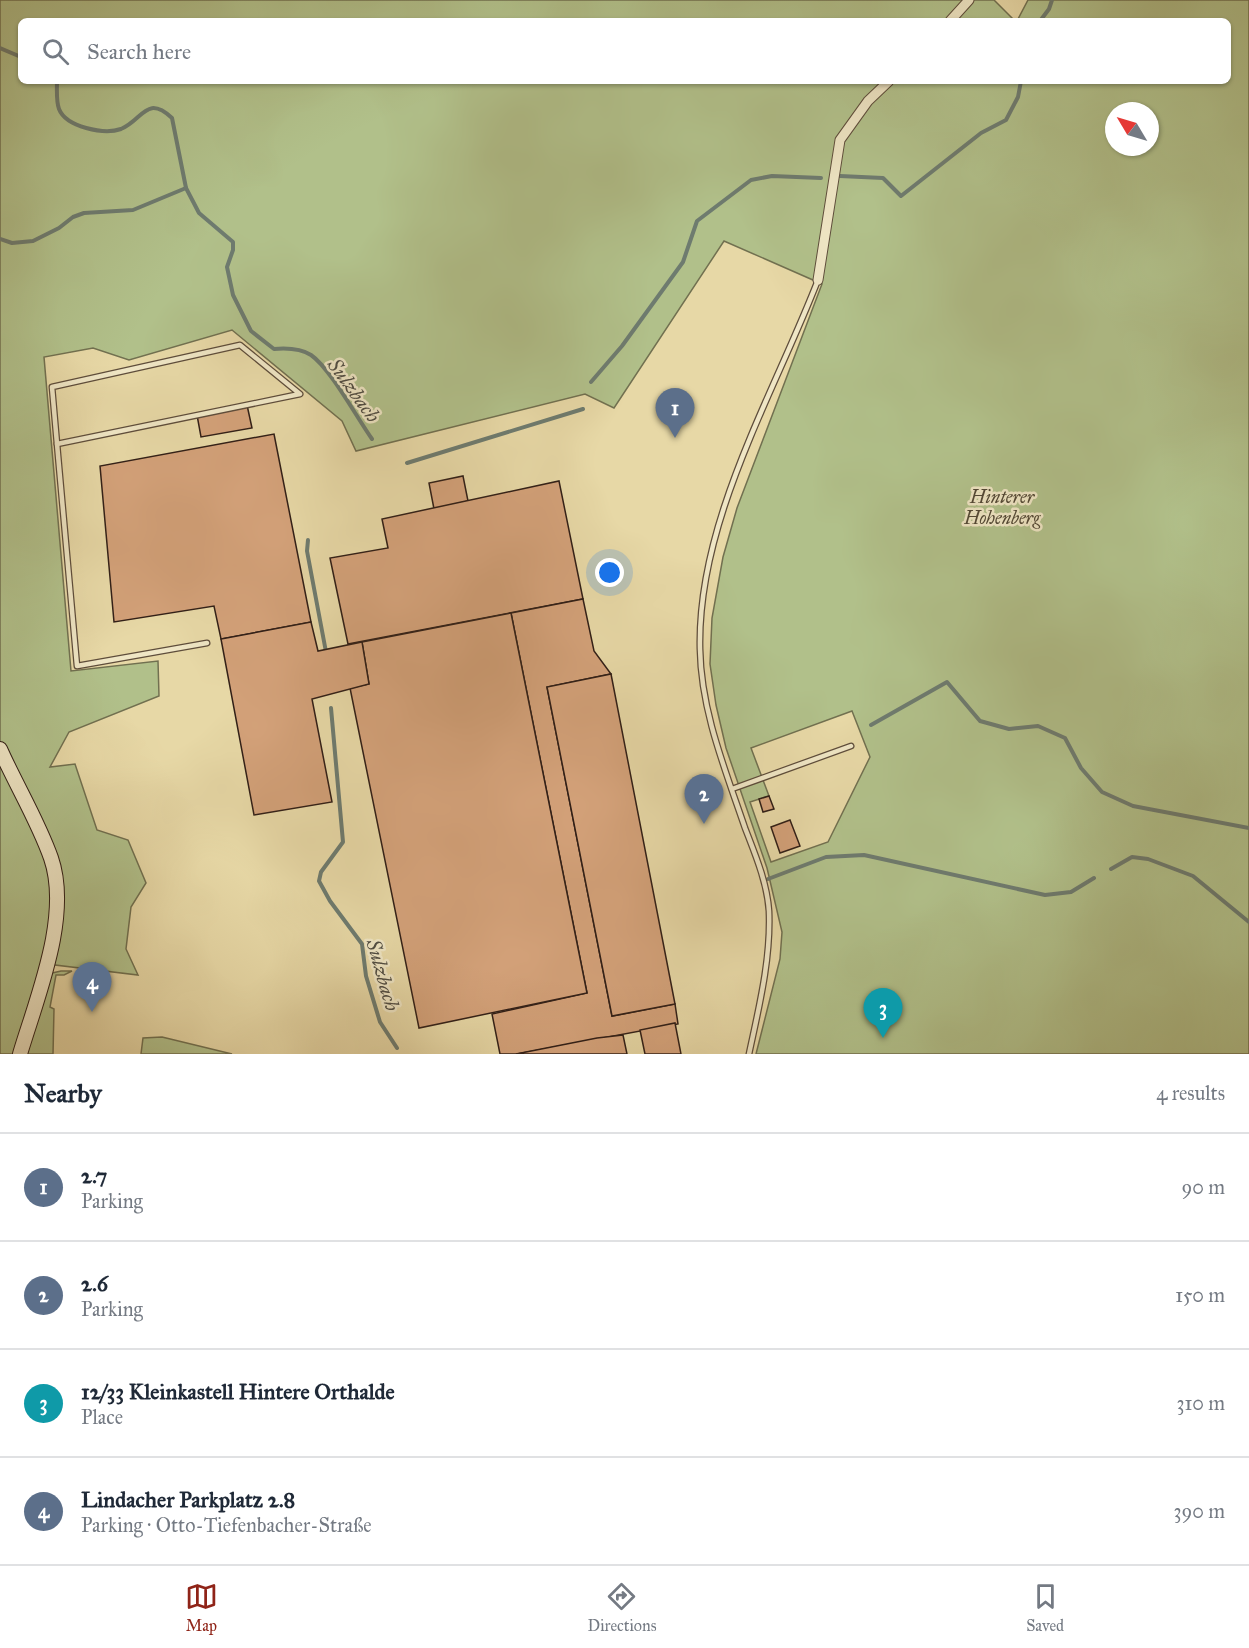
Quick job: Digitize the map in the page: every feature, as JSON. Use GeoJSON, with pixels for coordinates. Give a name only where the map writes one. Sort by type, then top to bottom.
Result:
{"type":"FeatureCollection","features":[{"type":"Feature","properties":{"kind":"street"},"geometry":{"type":"LineString","coordinates":[[953,18],[969,0]]}},
{"type":"Feature","properties":{"kind":"street"},"geometry":{"type":"LineString","coordinates":[[818,280],[840,140],[868,101],[887,84]]}},
{"type":"Feature","properties":{"kind":"street"},"geometry":{"type":"LineString","coordinates":[[0,749],[51,858],[58,887],[56,919],[46,964],[20,1054]]}},
{"type":"Feature","properties":{"kind":"lane"},"geometry":{"type":"LineString","coordinates":[[749,1054],[763,992],[769,910],[762,874],[716,747],[703,691],[700,647],[706,569],[740,463],[818,280]]}},
{"type":"Feature","properties":{"kind":"lane"},"geometry":{"type":"LineString","coordinates":[[57,444],[300,394],[240,345],[52,387],[57,444],[77,666],[207,643]]}},
{"type":"Feature","properties":{"kind":"lane"},"geometry":{"type":"LineString","coordinates":[[732,789],[851,746]]}},
{"type":"Feature","properties":{"kind":"green space","name":"Hinterer Hohenberg"},"geometry":{"type":"Polygon","coordinates":[[[0,0],[994,0],[1012,18],[18,18],[18,84],[1231,84],[1231,18],[1019,18],[1028,0],[1249,0],[1249,1054],[756,1054],[780,959],[782,932],[767,868],[726,748],[716,705],[710,664],[712,618],[723,557],[737,508],[822,284],[724,241],[614,408],[585,394],[356,451],[342,421],[232,330],[129,360],[93,348],[44,357],[71,671],[158,661],[159,696],[69,732],[50,767],[75,764],[97,830],[128,840],[146,883],[131,907],[126,949],[138,975],[47,964],[53,927],[13,1054],[0,1054],[0,0]],[[852,711],[751,748],[769,796],[750,802],[771,862],[828,842],[870,757],[852,711]]]}},
{"type":"Feature","properties":{"kind":"green space"},"geometry":{"type":"Polygon","coordinates":[[[72,971],[64,975],[56,975],[50,1007],[54,1009],[53,1054],[27,1054],[48,974],[72,971]]]}},
{"type":"Feature","properties":{"kind":"green space"},"geometry":{"type":"Polygon","coordinates":[[[162,1037],[232,1054],[141,1054],[143,1038],[162,1037]]]}},
{"type":"Feature","properties":{"kind":"building"},"geometry":{"type":"Polygon","coordinates":[[[247,405],[252,428],[201,437],[197,415],[247,405]]]}},
{"type":"Feature","properties":{"kind":"building"},"geometry":{"type":"Polygon","coordinates":[[[274,434],[311,622],[221,639],[214,606],[114,622],[100,466],[274,434]]]}},
{"type":"Feature","properties":{"kind":"building"},"geometry":{"type":"Polygon","coordinates":[[[463,476],[468,501],[434,509],[429,483],[463,476]]]}},
{"type":"Feature","properties":{"kind":"building"},"geometry":{"type":"Polygon","coordinates":[[[559,481],[583,599],[348,644],[330,558],[388,548],[382,519],[559,481]]]}},
{"type":"Feature","properties":{"kind":"building"},"geometry":{"type":"Polygon","coordinates":[[[583,599],[594,651],[611,674],[547,687],[612,1016],[675,1004],[678,1024],[517,1054],[500,1054],[492,1014],[587,993],[511,613],[583,599]]]}},
{"type":"Feature","properties":{"kind":"building"},"geometry":{"type":"Polygon","coordinates":[[[511,613],[587,993],[419,1028],[350,688],[369,684],[362,642],[511,613]]]}},
{"type":"Feature","properties":{"kind":"building"},"geometry":{"type":"Polygon","coordinates":[[[311,622],[318,651],[362,642],[369,684],[312,699],[332,802],[254,815],[221,639],[311,622]]]}},
{"type":"Feature","properties":{"kind":"building"},"geometry":{"type":"Polygon","coordinates":[[[611,674],[675,1004],[612,1016],[547,687],[611,674]]]}},
{"type":"Feature","properties":{"kind":"building"},"geometry":{"type":"Polygon","coordinates":[[[769,796],[774,809],[763,812],[759,799],[769,796]]]}},
{"type":"Feature","properties":{"kind":"building"},"geometry":{"type":"Polygon","coordinates":[[[790,820],[800,846],[780,853],[771,827],[790,820]]]}},
{"type":"Feature","properties":{"kind":"building"},"geometry":{"type":"Polygon","coordinates":[[[675,1023],[681,1054],[645,1054],[640,1030],[675,1023]]]}},
{"type":"Feature","properties":{"kind":"building"},"geometry":{"type":"Polygon","coordinates":[[[623,1035],[627,1054],[516,1054],[597,1038],[623,1035]]]}},
{"type":"Feature","properties":{"kind":"waterway"},"geometry":{"type":"LineString","coordinates":[[1042,18],[1052,0]]}},
{"type":"Feature","properties":{"kind":"waterway","name":"Sulzbach"},"geometry":{"type":"LineString","coordinates":[[0,48],[18,56]]}},
{"type":"Feature","properties":{"kind":"waterway","name":"Sulzbach"},"geometry":{"type":"LineString","coordinates":[[57,84],[59,109],[69,121],[86,128],[114,131],[128,125],[145,111],[156,108],[172,118],[186,188],[199,213],[233,242],[233,250],[227,267],[233,295],[251,331],[274,349],[302,351],[318,361],[335,382],[372,439]]}},
{"type":"Feature","properties":{"kind":"waterway"},"geometry":{"type":"LineString","coordinates":[[840,176],[883,178],[901,196],[981,133],[1006,120],[1018,97],[1020,84]]}},
{"type":"Feature","properties":{"kind":"waterway"},"geometry":{"type":"LineString","coordinates":[[591,382],[622,346],[683,262],[697,221],[751,180],[772,176],[821,178]]}},
{"type":"Feature","properties":{"kind":"waterway"},"geometry":{"type":"LineString","coordinates":[[0,239],[12,243],[33,241],[84,213],[133,210],[186,188]]}},
{"type":"Feature","properties":{"kind":"waterway"},"geometry":{"type":"LineString","coordinates":[[407,463],[583,409]]}},
{"type":"Feature","properties":{"kind":"waterway","name":"Sulzbach"},"geometry":{"type":"LineString","coordinates":[[308,540],[307,551],[326,652]]}},
{"type":"Feature","properties":{"kind":"waterway"},"geometry":{"type":"LineString","coordinates":[[871,725],[947,682],[980,721],[1009,729],[1038,726],[1065,738],[1081,768],[1102,792],[1133,806],[1249,828]]}},
{"type":"Feature","properties":{"kind":"waterway","name":"Sulzbach"},"geometry":{"type":"LineString","coordinates":[[331,708],[343,842],[321,872],[319,881],[330,901],[362,944],[366,976],[380,1022],[397,1048]]}},
{"type":"Feature","properties":{"kind":"waterway"},"geometry":{"type":"LineString","coordinates":[[768,879],[826,857],[864,855],[1045,895],[1071,892],[1094,878]]}},
{"type":"Feature","properties":{"kind":"waterway"},"geometry":{"type":"LineString","coordinates":[[1111,869],[1132,857],[1148,859],[1193,876],[1249,922]]}},
{"type":"Feature","properties":{"kind":"place","name":"2.7"},"geometry":{"type":"Point","coordinates":[675,438]}},
{"type":"Feature","properties":{"kind":"place","name":"2.6"},"geometry":{"type":"Point","coordinates":[704,824]}},
{"type":"Feature","properties":{"kind":"place","name":"Lindacher Parkplatz 2.8"},"geometry":{"type":"Point","coordinates":[92,1012]}},
{"type":"Feature","properties":{"kind":"place","name":"12/33 Kleinkastell Hintere Orthalde"},"geometry":{"type":"Point","coordinates":[883,1038]}}]}
